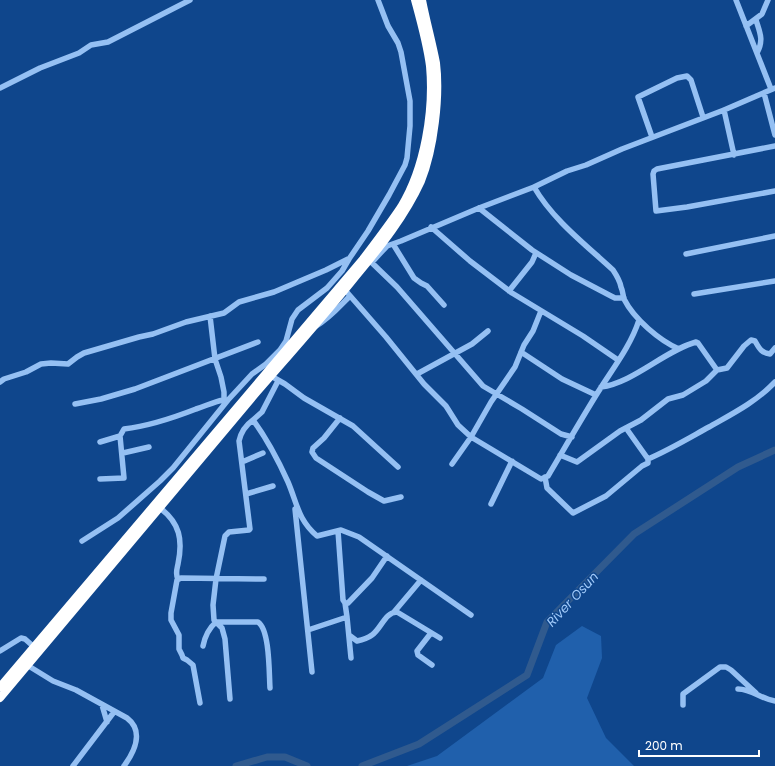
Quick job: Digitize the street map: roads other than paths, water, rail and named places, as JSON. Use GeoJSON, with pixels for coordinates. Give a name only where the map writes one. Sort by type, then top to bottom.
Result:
{"type":"FeatureCollection","features":[{"type":"Feature","properties":{"kind":"highway"},"geometry":{"type":"LineString","coordinates":[[0,698],[160,508],[363,259],[401,206],[415,177],[424,145],[430,111],[430,65],[415,0]]}},
{"type":"Feature","properties":{"kind":"highway"},"geometry":{"type":"LineString","coordinates":[[0,687],[268,375],[347,293],[407,208],[422,179],[431,147],[436,111],[436,63],[422,0]]}},
{"type":"Feature","properties":{"kind":"street"},"geometry":{"type":"LineString","coordinates":[[0,88],[40,68],[79,53],[91,45],[108,42],[123,34],[131,32],[166,11],[190,0]]}},
{"type":"Feature","properties":{"kind":"street"},"geometry":{"type":"LineString","coordinates":[[230,699],[225,639],[222,628],[213,617],[213,605],[216,579],[225,536],[229,532],[250,529],[239,441],[240,436],[246,426],[262,412],[268,375],[280,350],[286,342],[292,319],[298,310],[327,288],[342,271],[364,238],[405,165],[408,148],[410,101],[401,52],[398,43],[388,26],[378,0]]}},
{"type":"Feature","properties":{"kind":"street"},"geometry":{"type":"LineString","coordinates":[[572,437],[562,434],[483,386],[402,292],[371,261],[387,246],[431,227],[773,89],[736,0]]}},
{"type":"Feature","properties":{"kind":"street"},"geometry":{"type":"LineString","coordinates":[[746,26],[765,12],[768,0]]}},
{"type":"Feature","properties":{"kind":"street"},"geometry":{"type":"LineString","coordinates":[[756,20],[762,40],[762,45],[757,53]]}},
{"type":"Feature","properties":{"kind":"street"},"geometry":{"type":"LineString","coordinates":[[652,137],[638,96],[677,78],[687,76],[691,80],[703,117]]}},
{"type":"Feature","properties":{"kind":"street"},"geometry":{"type":"LineString","coordinates":[[764,93],[775,136]]}},
{"type":"Feature","properties":{"kind":"street"},"geometry":{"type":"LineString","coordinates":[[724,110],[734,155]]}},
{"type":"Feature","properties":{"kind":"street"},"geometry":{"type":"LineString","coordinates":[[775,146],[657,169],[653,174],[656,210],[658,211],[775,191]]}},
{"type":"Feature","properties":{"kind":"street"},"geometry":{"type":"LineString","coordinates":[[534,186],[540,197],[557,217],[613,270],[619,279],[624,298],[631,312],[670,345],[680,349]]}},
{"type":"Feature","properties":{"kind":"street"},"geometry":{"type":"LineString","coordinates":[[478,208],[536,253],[571,275],[611,296],[616,298],[624,298]]}},
{"type":"Feature","properties":{"kind":"street"},"geometry":{"type":"LineString","coordinates":[[431,227],[470,261],[509,291],[583,336],[618,360]]}},
{"type":"Feature","properties":{"kind":"street"},"geometry":{"type":"LineString","coordinates":[[686,254],[775,236]]}},
{"type":"Feature","properties":{"kind":"street"},"geometry":{"type":"LineString","coordinates":[[393,244],[414,278],[427,286],[444,305]]}},
{"type":"Feature","properties":{"kind":"street"},"geometry":{"type":"LineString","coordinates":[[509,291],[532,262],[536,253]]}},
{"type":"Feature","properties":{"kind":"street"},"geometry":{"type":"LineString","coordinates":[[0,382],[4,379],[26,372],[41,364],[68,364],[77,356],[84,353],[154,334],[186,322],[224,313],[232,306],[240,302],[274,292],[349,259]]}},
{"type":"Feature","properties":{"kind":"street"},"geometry":{"type":"LineString","coordinates":[[694,294],[775,281]]}},
{"type":"Feature","properties":{"kind":"street"},"geometry":{"type":"LineString","coordinates":[[347,293],[386,337],[424,384],[446,406],[458,425],[470,437],[541,479],[548,476],[596,395],[629,344],[639,320]]}},
{"type":"Feature","properties":{"kind":"street"},"geometry":{"type":"LineString","coordinates":[[452,464],[515,367],[541,311]]}},
{"type":"Feature","properties":{"kind":"street"},"geometry":{"type":"LineString","coordinates":[[210,316],[215,359],[221,377],[224,402]]}},
{"type":"Feature","properties":{"kind":"street"},"geometry":{"type":"LineString","coordinates":[[636,330],[647,327]]}},
{"type":"Feature","properties":{"kind":"street"},"geometry":{"type":"LineString","coordinates":[[417,374],[456,354],[472,344],[488,331]]}},
{"type":"Feature","properties":{"kind":"street"},"geometry":{"type":"LineString","coordinates":[[560,455],[577,462],[592,452],[600,444],[641,420],[668,399],[683,395],[706,381],[717,370],[725,370],[730,366],[744,346],[751,340],[755,341],[763,352],[770,354],[774,352]]}},
{"type":"Feature","properties":{"kind":"street"},"geometry":{"type":"LineString","coordinates":[[75,404],[101,400],[135,389],[258,342]]}},
{"type":"Feature","properties":{"kind":"street"},"geometry":{"type":"LineString","coordinates":[[601,387],[608,386],[629,377],[694,342],[698,342],[717,370]]}},
{"type":"Feature","properties":{"kind":"street"},"geometry":{"type":"LineString","coordinates":[[521,352],[562,379],[596,395]]}},
{"type":"Feature","properties":{"kind":"street"},"geometry":{"type":"LineString","coordinates":[[82,540],[118,518],[173,468],[224,402],[252,374],[268,375],[285,384],[304,398],[353,426],[398,467]]}},
{"type":"Feature","properties":{"kind":"street"},"geometry":{"type":"LineString","coordinates":[[545,477],[547,488],[573,513],[606,496],[642,466],[648,463],[648,459],[745,407],[763,394],[775,382]]}},
{"type":"Feature","properties":{"kind":"street"},"geometry":{"type":"LineString","coordinates":[[100,479],[124,478],[123,453],[120,436],[124,429],[136,428],[161,421],[197,409],[212,402],[224,402]]}},
{"type":"Feature","properties":{"kind":"street"},"geometry":{"type":"LineString","coordinates":[[340,418],[324,438],[313,448],[312,452],[316,458],[384,501],[401,497]]}},
{"type":"Feature","properties":{"kind":"street"},"geometry":{"type":"LineString","coordinates":[[253,420],[267,440],[288,482],[300,520],[312,672]]}},
{"type":"Feature","properties":{"kind":"street"},"geometry":{"type":"LineString","coordinates":[[626,428],[648,459]]}},
{"type":"Feature","properties":{"kind":"street"},"geometry":{"type":"LineString","coordinates":[[100,442],[120,436]]}},
{"type":"Feature","properties":{"kind":"street"},"geometry":{"type":"LineString","coordinates":[[123,453],[149,447]]}},
{"type":"Feature","properties":{"kind":"street"},"geometry":{"type":"LineString","coordinates":[[242,462],[264,453]]}},
{"type":"Feature","properties":{"kind":"street"},"geometry":{"type":"LineString","coordinates":[[491,504],[512,461]]}},
{"type":"Feature","properties":{"kind":"street"},"geometry":{"type":"LineString","coordinates":[[246,494],[273,486]]}},
{"type":"Feature","properties":{"kind":"street"},"geometry":{"type":"LineString","coordinates":[[160,508],[171,518],[179,532],[181,546],[176,573],[178,579],[171,620],[179,635],[179,649],[183,658],[192,665],[200,704]]}},
{"type":"Feature","properties":{"kind":"street"},"geometry":{"type":"LineString","coordinates":[[300,520],[317,536],[344,531],[359,537],[471,615]]}},
{"type":"Feature","properties":{"kind":"street"},"geometry":{"type":"LineString","coordinates":[[338,531],[343,600],[345,603],[347,617],[351,658]]}},
{"type":"Feature","properties":{"kind":"street"},"geometry":{"type":"LineString","coordinates":[[345,603],[348,603],[372,578],[387,556]]}},
{"type":"Feature","properties":{"kind":"street"},"geometry":{"type":"LineString","coordinates":[[178,579],[264,579]]}},
{"type":"Feature","properties":{"kind":"street"},"geometry":{"type":"LineString","coordinates":[[349,636],[357,641],[372,635],[386,617],[394,612],[421,580]]}},
{"type":"Feature","properties":{"kind":"street"},"geometry":{"type":"LineString","coordinates":[[394,612],[397,612],[440,638]]}},
{"type":"Feature","properties":{"kind":"street"},"geometry":{"type":"LineString","coordinates":[[308,630],[347,617]]}},
{"type":"Feature","properties":{"kind":"street"},"geometry":{"type":"LineString","coordinates":[[203,646],[209,629],[216,622],[253,621],[261,624],[267,647],[270,688]]}},
{"type":"Feature","properties":{"kind":"street"},"geometry":{"type":"LineString","coordinates":[[431,633],[417,651],[418,656],[432,665]]}},
{"type":"Feature","properties":{"kind":"street"},"geometry":{"type":"LineString","coordinates":[[0,651],[21,638],[25,638],[34,647]]}},
{"type":"Feature","properties":{"kind":"street"},"geometry":{"type":"LineString","coordinates":[[27,665],[53,681],[76,690],[133,722],[137,739],[136,746],[124,766]]}},
{"type":"Feature","properties":{"kind":"street"},"geometry":{"type":"LineString","coordinates":[[683,705],[683,694],[710,676],[717,669],[724,667],[731,670],[762,698],[775,701]]}},
{"type":"Feature","properties":{"kind":"street"},"geometry":{"type":"LineString","coordinates":[[738,689],[749,690],[756,693]]}},
{"type":"Feature","properties":{"kind":"street"},"geometry":{"type":"LineString","coordinates":[[102,705],[107,722]]}},
{"type":"Feature","properties":{"kind":"street"},"geometry":{"type":"LineString","coordinates":[[73,766],[114,712]]}},
{"type":"Feature","properties":{"kind":"waterway","name":"River Osun"},"geometry":{"type":"LineString","coordinates":[[362,766],[419,744],[527,675],[547,622],[634,534],[738,467],[775,450]]}},
{"type":"Feature","properties":{"kind":"waterway","name":"River Osun"},"geometry":{"type":"LineString","coordinates":[[236,766],[267,757],[285,757],[307,766]]}}]}
